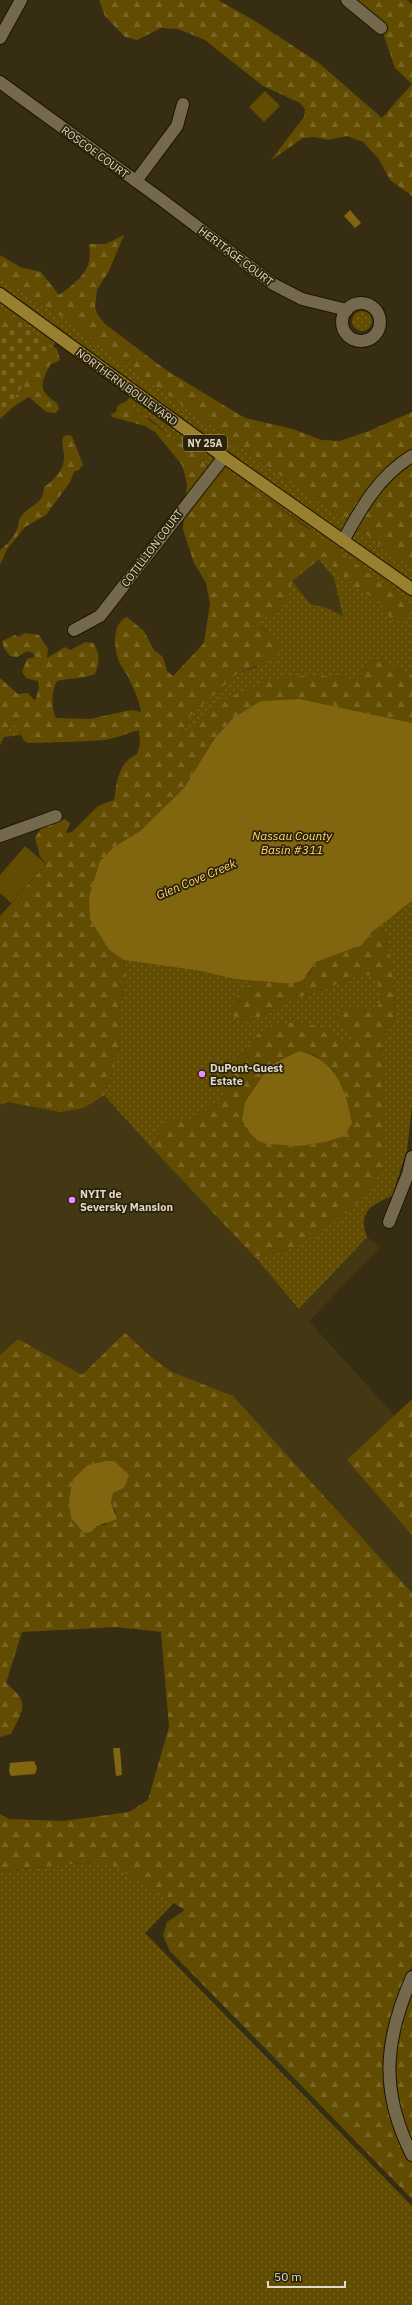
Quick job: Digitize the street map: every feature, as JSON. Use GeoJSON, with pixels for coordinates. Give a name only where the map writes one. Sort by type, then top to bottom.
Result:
{"type":"FeatureCollection","features":[{"type":"Feature","properties":{"kind":"main road","name":"NORTHERN BOULEVARD"},"geometry":{"type":"LineString","coordinates":[[0,294],[224,457],[412,589]]}},
{"type":"Feature","properties":{"kind":"street"},"geometry":{"type":"LineString","coordinates":[[0,38],[21,0]]}},
{"type":"Feature","properties":{"kind":"street"},"geometry":{"type":"LineString","coordinates":[[347,0],[381,28]]}},
{"type":"Feature","properties":{"kind":"street","name":"ROSCOE COURT"},"geometry":{"type":"LineString","coordinates":[[0,82],[136,181],[177,126],[183,104]]}},
{"type":"Feature","properties":{"kind":"street","name":"HERITAGE COURT"},"geometry":{"type":"LineString","coordinates":[[136,181],[273,284],[302,299],[347,310]]}},
{"type":"Feature","properties":{"kind":"street"},"geometry":{"type":"LineString","coordinates":[[342,541],[374,490],[400,464],[412,456]]}},
{"type":"Feature","properties":{"kind":"street","name":"COTILLION COURT"},"geometry":{"type":"LineString","coordinates":[[74,630],[100,616],[224,457]]}},
{"type":"Feature","properties":{"kind":"street"},"geometry":{"type":"LineString","coordinates":[[0,836],[56,816]]}},
{"type":"Feature","properties":{"kind":"street"},"geometry":{"type":"LineString","coordinates":[[389,1222],[408,1174],[412,1157]]}},
{"type":"Feature","properties":{"kind":"street"},"geometry":{"type":"LineString","coordinates":[[412,1977],[399,2006],[393,2029],[388,2076],[391,2099],[400,2131],[412,2155]]}},
{"type":"Feature","properties":{"kind":"shaded area"},"geometry":{"type":"Polygon","coordinates":[[[310,529],[412,605],[412,1106],[407,1150],[392,1196],[369,1208],[363,1221],[367,1237],[381,1247],[309,1321],[412,1435],[412,1649],[0,1403],[0,929],[114,800],[310,529]]]}},
{"type":"Feature","properties":{"kind":"green space"},"geometry":{"type":"Polygon","coordinates":[[[99,0],[218,0],[258,23],[319,63],[382,118],[412,84],[412,196],[390,180],[378,158],[363,142],[347,136],[328,140],[314,137],[303,138],[271,160],[304,117],[305,109],[300,103],[263,86],[205,40],[178,29],[161,28],[137,40],[125,37],[105,16],[99,0]]]}},
{"type":"Feature","properties":{"kind":"green space"},"geometry":{"type":"Polygon","coordinates":[[[347,0],[407,0],[412,4],[412,84],[395,68],[381,27],[347,0]]]}},
{"type":"Feature","properties":{"kind":"green space"},"geometry":{"type":"Polygon","coordinates":[[[265,91],[280,106],[264,122],[249,107],[265,91]]]}},
{"type":"Feature","properties":{"kind":"green space"},"geometry":{"type":"Polygon","coordinates":[[[124,235],[109,271],[97,290],[95,307],[98,315],[105,324],[166,370],[245,418],[293,429],[321,440],[340,441],[369,431],[412,412],[412,569],[363,532],[353,522],[336,513],[284,478],[101,347],[71,322],[42,305],[0,276],[0,255],[20,267],[41,272],[59,295],[78,280],[87,268],[90,253],[89,244],[106,244],[124,235]]]}},
{"type":"Feature","properties":{"kind":"green space"},"geometry":{"type":"Polygon","coordinates":[[[0,276],[42,305],[71,322],[101,347],[284,478],[336,513],[353,522],[363,532],[412,569],[412,675],[377,659],[366,664],[362,674],[356,680],[336,676],[224,700],[180,736],[191,715],[238,673],[257,667],[267,630],[253,624],[279,610],[270,587],[310,529],[247,484],[228,473],[207,466],[201,456],[167,434],[143,413],[135,415],[132,403],[127,401],[133,392],[59,338],[53,346],[0,309],[0,276]],[[319,559],[292,581],[310,604],[324,607],[343,616],[334,578],[319,559]]]}},
{"type":"Feature","properties":{"kind":"green space"},"geometry":{"type":"Polygon","coordinates":[[[0,308],[11,313],[57,349],[60,360],[50,365],[43,382],[44,391],[46,394],[57,403],[59,409],[56,413],[46,412],[29,397],[13,407],[0,419],[0,308]]]}},
{"type":"Feature","properties":{"kind":"green space"},"geometry":{"type":"Polygon","coordinates":[[[362,311],[369,314],[372,321],[369,328],[362,331],[355,328],[352,321],[355,314],[362,311]]]}},
{"type":"Feature","properties":{"kind":"green space"},"geometry":{"type":"Polygon","coordinates":[[[16,319],[51,344],[0,419],[0,342],[16,319]]]}},
{"type":"Feature","properties":{"kind":"green space"},"geometry":{"type":"Polygon","coordinates":[[[127,401],[132,403],[135,415],[143,413],[149,420],[167,434],[201,456],[207,467],[228,473],[247,484],[412,605],[412,614],[398,621],[390,617],[378,601],[356,587],[325,560],[319,559],[292,581],[288,601],[279,610],[254,624],[275,637],[282,650],[275,658],[238,673],[191,715],[180,735],[224,700],[269,679],[298,676],[336,676],[356,680],[362,674],[366,664],[377,659],[412,675],[412,723],[300,699],[260,702],[233,718],[215,738],[184,788],[140,831],[114,847],[90,919],[109,950],[124,960],[126,983],[118,1011],[119,1049],[104,1095],[84,1108],[60,1112],[8,1102],[0,1105],[0,916],[46,864],[40,856],[35,838],[41,828],[47,824],[65,819],[70,823],[66,833],[72,832],[98,806],[114,800],[118,779],[122,768],[126,762],[137,754],[140,745],[139,731],[104,740],[29,743],[24,741],[18,728],[13,724],[9,727],[0,745],[0,678],[18,694],[28,693],[35,701],[39,688],[38,681],[26,678],[22,672],[27,659],[35,657],[33,653],[27,651],[17,657],[10,656],[4,648],[2,641],[15,635],[18,637],[25,633],[39,635],[48,649],[47,658],[65,647],[70,650],[86,642],[93,643],[97,650],[98,658],[98,666],[95,674],[86,677],[57,681],[52,700],[56,718],[90,719],[131,710],[141,712],[136,693],[119,663],[117,654],[115,635],[122,620],[127,617],[144,631],[154,650],[163,657],[167,671],[173,676],[204,643],[210,604],[206,583],[194,563],[183,530],[187,484],[182,465],[155,432],[145,426],[112,417],[111,414],[116,412],[118,405],[127,401]]]}},
{"type":"Feature","properties":{"kind":"green space"},"geometry":{"type":"Polygon","coordinates":[[[67,435],[72,436],[83,465],[79,470],[74,472],[70,482],[46,515],[25,527],[7,549],[0,565],[0,550],[15,534],[20,518],[27,510],[39,501],[44,487],[55,478],[61,470],[64,461],[62,440],[63,437],[67,435]]]}},
{"type":"Feature","properties":{"kind":"green space"},"geometry":{"type":"Polygon","coordinates":[[[13,724],[16,725],[21,735],[4,737],[9,727],[13,724]]]}},
{"type":"Feature","properties":{"kind":"green space"},"geometry":{"type":"Polygon","coordinates":[[[25,846],[46,864],[11,903],[0,893],[0,875],[25,846]]]}},
{"type":"Feature","properties":{"kind":"green space"},"geometry":{"type":"Polygon","coordinates":[[[412,901],[412,1106],[407,1150],[392,1196],[378,1202],[368,1210],[365,1215],[364,1228],[367,1237],[299,1309],[255,1257],[291,1249],[356,1205],[384,1086],[381,1043],[395,1018],[393,972],[385,931],[381,929],[372,932],[412,901]]]}},
{"type":"Feature","properties":{"kind":"green space"},"geometry":{"type":"Polygon","coordinates":[[[381,929],[385,931],[393,972],[395,1018],[381,1044],[384,1086],[382,1173],[356,1205],[322,1231],[291,1249],[255,1257],[152,1148],[154,1141],[161,1129],[167,1124],[180,1118],[194,1120],[224,1094],[235,1063],[255,1037],[273,1024],[304,1022],[325,1029],[344,1043],[354,1040],[350,1029],[334,1020],[335,1012],[349,1008],[372,1011],[379,1005],[379,987],[373,976],[364,974],[311,994],[291,999],[273,1011],[252,1020],[239,1021],[232,1014],[232,1009],[239,995],[255,981],[292,984],[309,974],[316,962],[362,945],[372,932],[381,929]],[[299,1051],[269,1066],[245,1102],[242,1120],[267,1144],[300,1146],[326,1142],[345,1136],[334,1071],[315,1055],[299,1051]]]}},
{"type":"Feature","properties":{"kind":"green space"},"geometry":{"type":"Polygon","coordinates":[[[124,960],[201,971],[234,979],[255,981],[247,987],[239,1021],[252,1020],[273,1011],[290,999],[311,994],[364,974],[373,976],[379,987],[380,1005],[372,1011],[349,1008],[335,1020],[350,1029],[354,1040],[344,1043],[325,1029],[304,1022],[273,1024],[255,1037],[235,1063],[224,1094],[212,1106],[194,1120],[153,1142],[152,1148],[104,1095],[119,1049],[118,1011],[126,983],[124,960]]]}},
{"type":"Feature","properties":{"kind":"green space"},"geometry":{"type":"Polygon","coordinates":[[[125,1333],[152,1358],[172,1372],[233,1396],[412,1593],[412,1966],[394,2006],[389,2026],[385,2069],[386,2090],[396,2133],[412,2162],[412,2199],[170,1951],[163,1936],[167,1922],[185,1910],[107,1861],[0,1871],[0,1814],[9,1819],[63,1821],[129,1812],[148,1800],[169,1727],[161,1632],[116,1627],[22,1632],[6,1683],[14,1690],[22,1701],[21,1712],[11,1734],[0,1737],[0,1355],[18,1339],[82,1375],[125,1333]],[[114,1461],[97,1525],[105,1525],[116,1513],[111,1503],[113,1493],[124,1488],[114,1461]]]}},
{"type":"Feature","properties":{"kind":"green space"},"geometry":{"type":"Polygon","coordinates":[[[412,1399],[412,1535],[347,1460],[412,1399]]]}},
{"type":"Feature","properties":{"kind":"green space"},"geometry":{"type":"Polygon","coordinates":[[[107,1861],[210,1865],[145,1933],[412,2206],[412,2305],[0,2305],[0,1871],[107,1861]]]}},
{"type":"Feature","properties":{"kind":"green space"},"geometry":{"type":"Polygon","coordinates":[[[412,1991],[412,2139],[402,2113],[399,2100],[395,2060],[399,2028],[412,1991]]]}},
{"type":"Feature","properties":{"kind":"water"},"geometry":{"type":"Polygon","coordinates":[[[350,210],[361,223],[355,228],[344,216],[350,210]]]}},
{"type":"Feature","properties":{"kind":"water","name":"Nassau County Basin #311"},"geometry":{"type":"Polygon","coordinates":[[[300,699],[412,723],[412,901],[372,932],[362,945],[316,962],[303,980],[292,984],[234,979],[201,971],[124,960],[109,950],[90,919],[89,897],[100,861],[114,847],[140,831],[184,788],[215,738],[233,718],[261,701],[300,699]]]}},
{"type":"Feature","properties":{"kind":"water"},"geometry":{"type":"Polygon","coordinates":[[[299,1051],[312,1055],[331,1069],[342,1088],[352,1123],[345,1136],[326,1142],[300,1146],[267,1144],[258,1141],[250,1133],[242,1120],[245,1102],[269,1066],[299,1051]]]}},
{"type":"Feature","properties":{"kind":"water"},"geometry":{"type":"Polygon","coordinates":[[[106,1461],[114,1461],[125,1471],[128,1478],[124,1488],[113,1493],[111,1503],[117,1519],[97,1526],[91,1532],[84,1533],[71,1518],[69,1500],[73,1479],[88,1465],[106,1461]]]}},
{"type":"Feature","properties":{"kind":"water"},"geometry":{"type":"Polygon","coordinates":[[[113,1748],[120,1748],[122,1775],[116,1776],[113,1748]]]}},
{"type":"Feature","properties":{"kind":"water"},"geometry":{"type":"Polygon","coordinates":[[[34,1761],[37,1768],[35,1774],[11,1776],[9,1771],[10,1763],[34,1761]]]}},
{"type":"Feature","properties":{"kind":"place","name":"DuPont-Guest Estate"},"geometry":{"type":"Point","coordinates":[202,1074]}},
{"type":"Feature","properties":{"kind":"place","name":"NYIT de Seversky Mansion"},"geometry":{"type":"Point","coordinates":[72,1200]}},
{"type":"Feature","properties":{"kind":"water label","name":"Glen Cove Creek"},"geometry":{"type":"Point","coordinates":[196,879]}}]}
